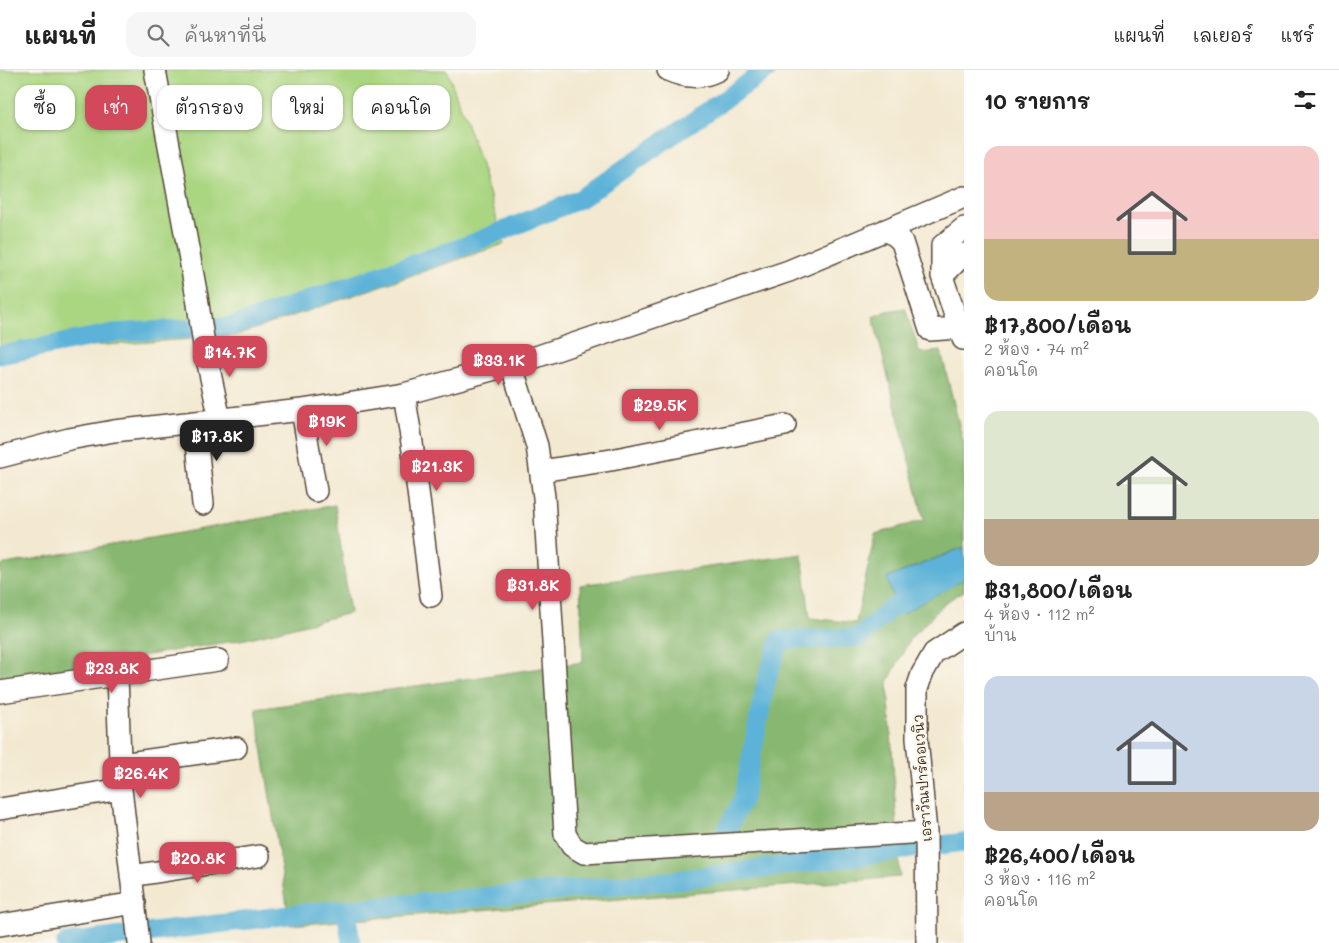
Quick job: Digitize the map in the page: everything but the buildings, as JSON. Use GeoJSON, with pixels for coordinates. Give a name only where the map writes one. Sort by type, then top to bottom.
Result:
{"type":"FeatureCollection","features":[{"type":"Feature","properties":{"kind":"street"},"geometry":{"type":"LineString","coordinates":[[156,70],[204,344],[220,420]]}},
{"type":"Feature","properties":{"kind":"street"},"geometry":{"type":"LineString","coordinates":[[668,70],[681,76],[695,78],[709,75],[718,70]]}},
{"type":"Feature","properties":{"kind":"street"},"geometry":{"type":"LineString","coordinates":[[0,457],[68,439],[114,431],[302,410],[404,394],[511,364],[789,271],[964,197]]}},
{"type":"Feature","properties":{"kind":"street"},"geometry":{"type":"LineString","coordinates":[[885,230],[902,242],[930,330],[962,334],[942,276],[961,244]]}},
{"type":"Feature","properties":{"kind":"street"},"geometry":{"type":"LineString","coordinates":[[511,364],[537,446],[541,472],[565,834],[572,846],[584,853],[926,832]]}},
{"type":"Feature","properties":{"kind":"street"},"geometry":{"type":"LineString","coordinates":[[404,394],[431,596]]}},
{"type":"Feature","properties":{"kind":"street"},"geometry":{"type":"LineString","coordinates":[[302,410],[316,490]]}},
{"type":"Feature","properties":{"kind":"street"},"geometry":{"type":"LineString","coordinates":[[195,423],[203,504]]}},
{"type":"Feature","properties":{"kind":"street"},"geometry":{"type":"LineString","coordinates":[[541,472],[611,460],[784,425]]}},
{"type":"Feature","properties":{"kind":"street","name":"เอราวัณปาร์คอเวนิว"},"geometry":{"type":"LineString","coordinates":[[927,943],[926,832],[917,738],[917,689],[922,674],[934,653],[964,633]]}},
{"type":"Feature","properties":{"kind":"street"},"geometry":{"type":"LineString","coordinates":[[0,692],[218,660]]}},
{"type":"Feature","properties":{"kind":"street"},"geometry":{"type":"LineString","coordinates":[[117,674],[121,789],[139,937]]}},
{"type":"Feature","properties":{"kind":"street"},"geometry":{"type":"LineString","coordinates":[[121,764],[236,748]]}},
{"type":"Feature","properties":{"kind":"street"},"geometry":{"type":"LineString","coordinates":[[0,809],[121,789]]}},
{"type":"Feature","properties":{"kind":"street"},"geometry":{"type":"LineString","coordinates":[[131,876],[258,856]]}},
{"type":"Feature","properties":{"kind":"street"},"geometry":{"type":"LineString","coordinates":[[0,925],[135,903]]}},
{"type":"Feature","properties":{"kind":"green space"},"geometry":{"type":"Polygon","coordinates":[[[0,70],[447,70],[477,152],[504,244],[234,336],[35,350],[0,355],[0,70]]]}},
{"type":"Feature","properties":{"kind":"green space"},"geometry":{"type":"Polygon","coordinates":[[[905,308],[920,353],[941,351],[964,445],[964,591],[946,602],[910,639],[888,682],[900,877],[290,925],[256,709],[583,662],[580,585],[802,554],[810,618],[856,623],[875,534],[924,520],[873,317],[887,311],[905,308]]]}},
{"type":"Feature","properties":{"kind":"green space"},"geometry":{"type":"Polygon","coordinates":[[[335,505],[350,613],[246,639],[0,679],[0,565],[335,505]]]}},
{"type":"Feature","properties":{"kind":"water"},"geometry":{"type":"Polygon","coordinates":[[[964,547],[964,579],[902,614],[892,595],[887,578],[964,547]]]}},
{"type":"Feature","properties":{"kind":"waterway"},"geometry":{"type":"LineString","coordinates":[[0,355],[113,333],[233,326],[468,245],[580,199],[767,70]]}},
{"type":"Feature","properties":{"kind":"waterway"},"geometry":{"type":"LineString","coordinates":[[726,831],[743,799],[766,682],[780,640],[859,638],[890,609],[946,579],[964,566]]}},
{"type":"Feature","properties":{"kind":"waterway"},"geometry":{"type":"LineString","coordinates":[[66,943],[305,913],[676,880],[964,842]]}},
{"type":"Feature","properties":{"kind":"waterway"},"geometry":{"type":"LineString","coordinates":[[346,909],[351,943]]}}]}
